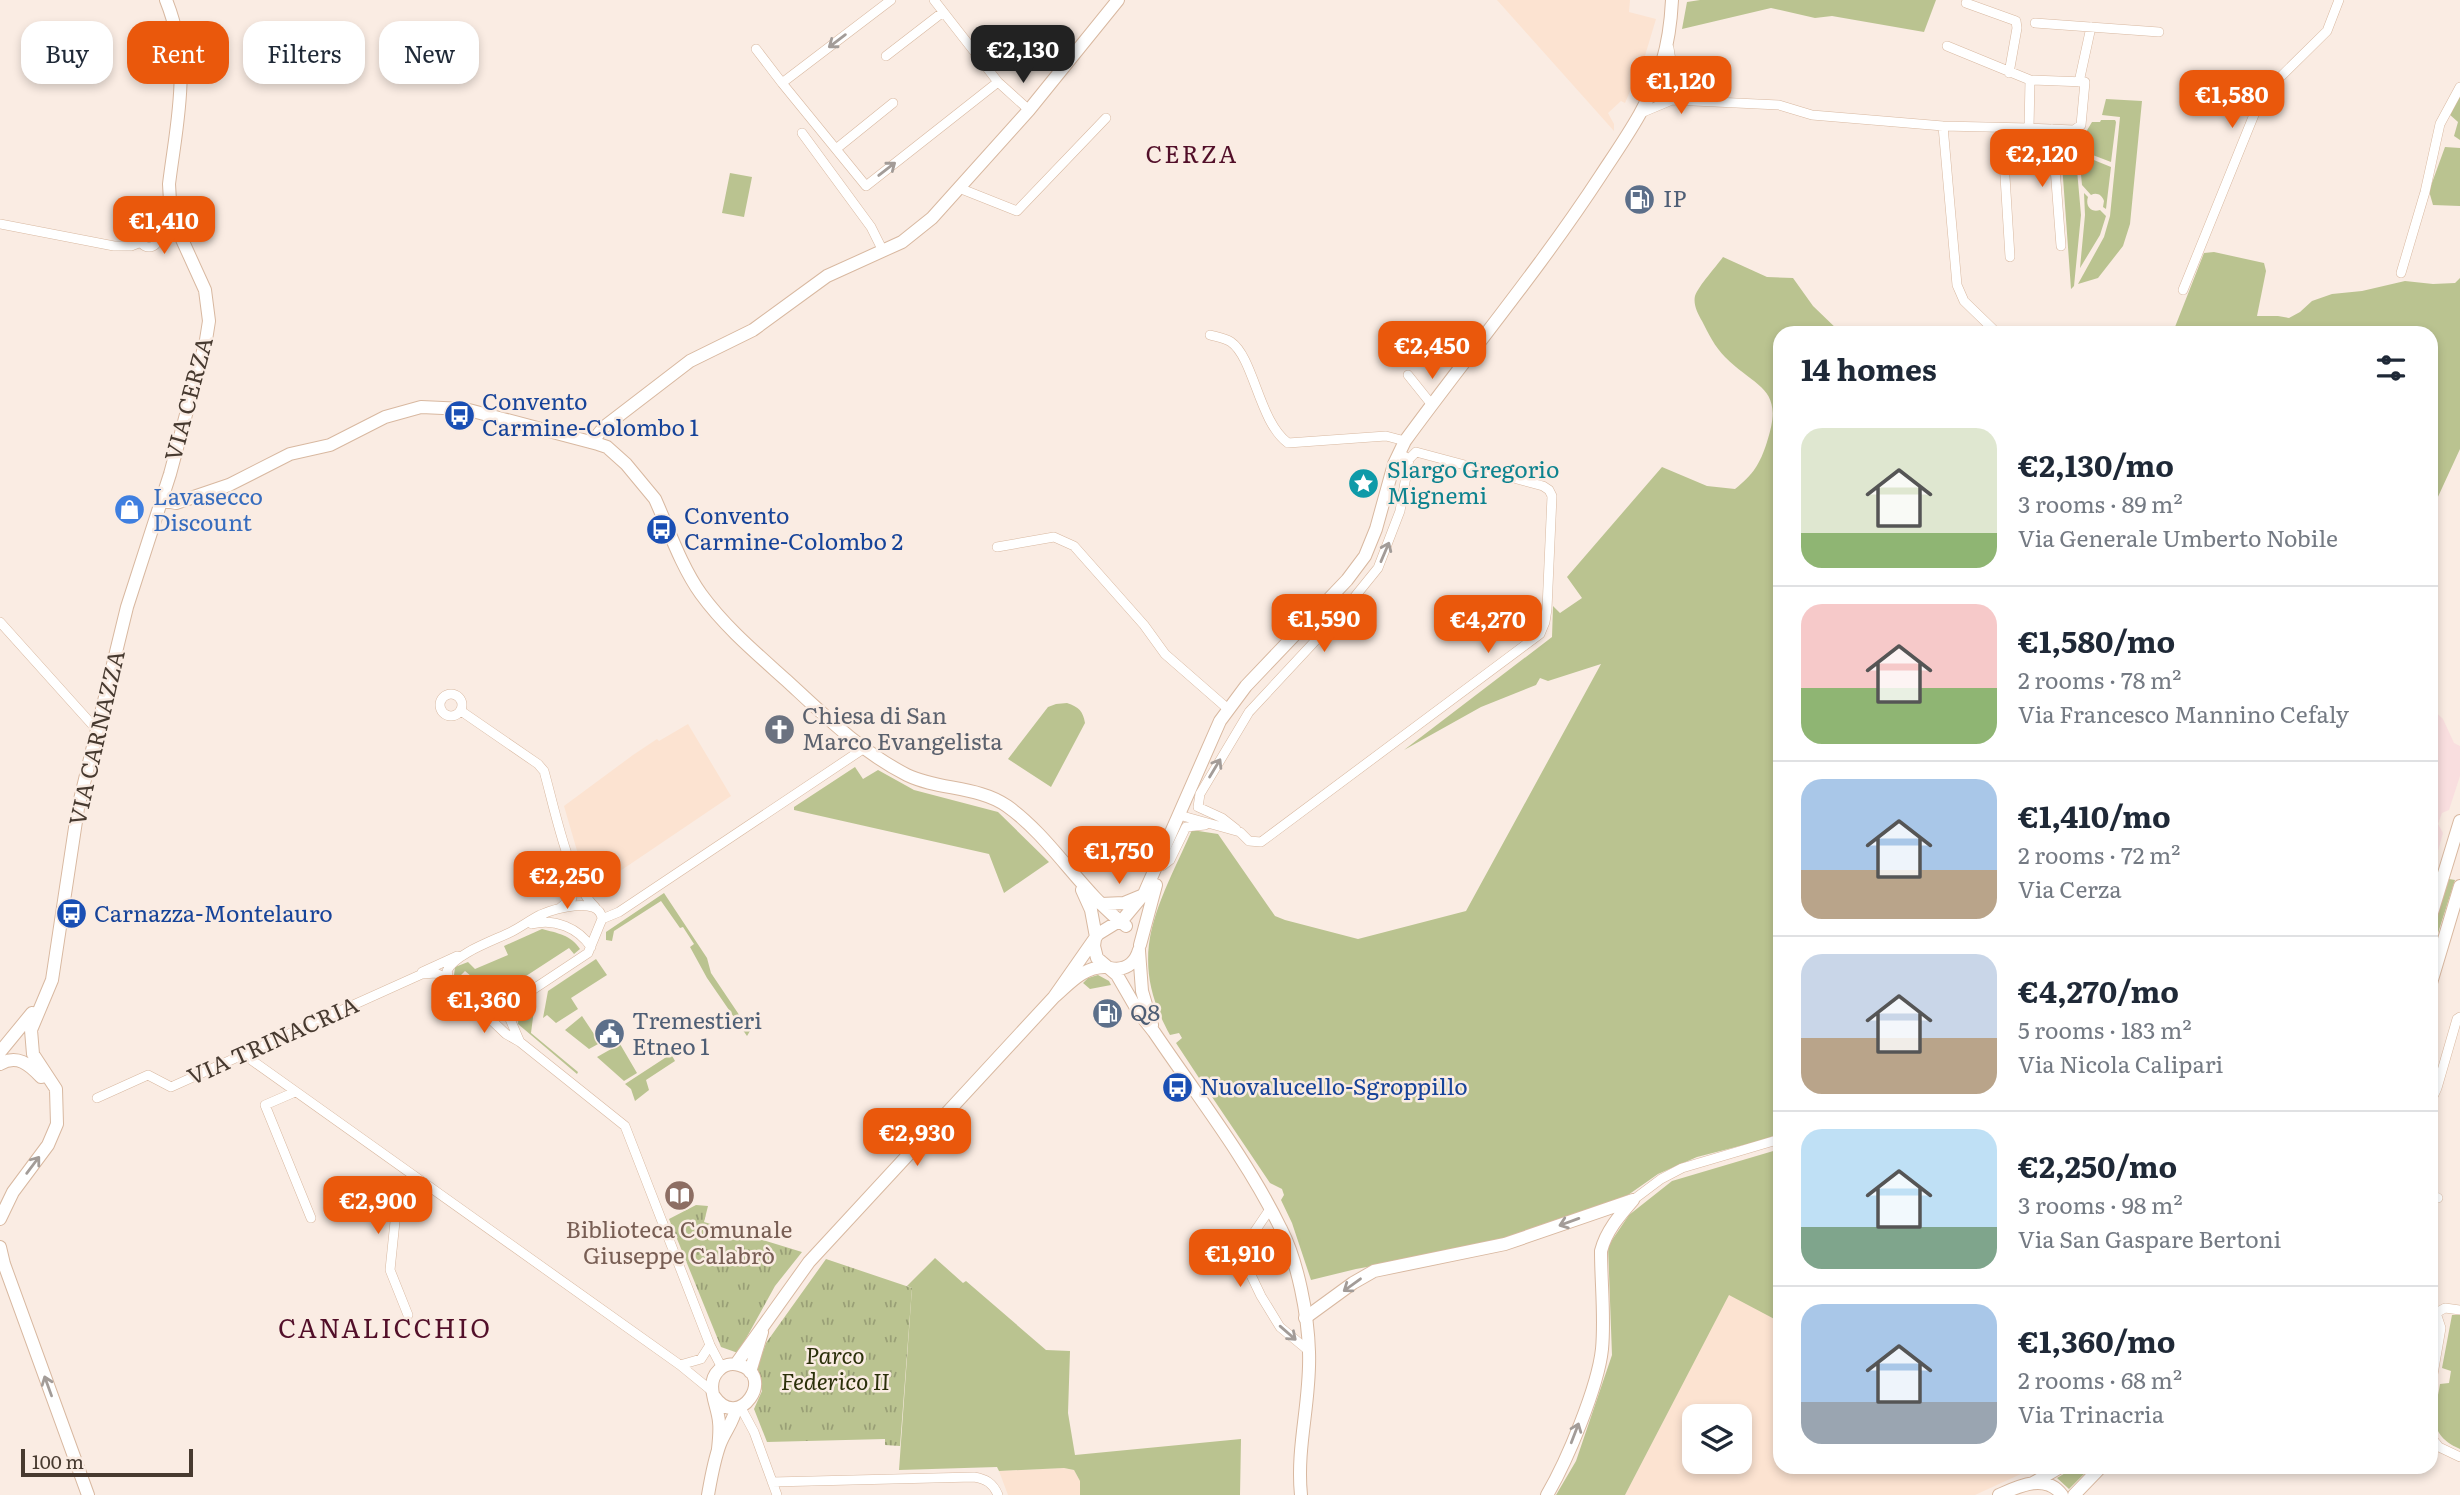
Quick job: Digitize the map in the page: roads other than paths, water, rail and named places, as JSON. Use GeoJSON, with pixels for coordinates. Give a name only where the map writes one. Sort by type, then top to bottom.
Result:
{"type":"FeatureCollection","features":[{"type":"Feature","properties":{"kind":"main road","name":"VIA CERZA"},"geometry":{"type":"LineString","coordinates":[[161,500],[201,363],[209,321],[205,290],[180,237],[170,201],[169,184],[182,62],[173,18],[166,0]]}},
{"type":"Feature","properties":{"kind":"main road"},"geometry":{"type":"LineString","coordinates":[[592,442],[604,427],[690,361],[771,319],[827,276],[883,251],[916,232],[932,218],[1029,110],[1118,0]]}},
{"type":"Feature","properties":{"kind":"main road"},"geometry":{"type":"LineString","coordinates":[[1054,997],[1102,929],[1120,923],[1144,894],[1179,815],[1195,792],[1220,720],[1246,687],[1357,568],[1365,556],[1404,456],[1405,441],[1548,254],[1641,113],[1655,82],[1668,40],[1672,0]]}},
{"type":"Feature","properties":{"kind":"main road"},"geometry":{"type":"LineString","coordinates":[[161,500],[176,503],[229,485],[290,454],[330,446],[385,417],[421,407],[465,409],[607,447],[655,499],[699,591],[753,650],[863,749],[909,776],[1005,804],[1034,830],[1075,878],[1120,923],[1136,933],[1142,991],[1154,1032]]}},
{"type":"Feature","properties":{"kind":"main road","name":"VIA CARNAZZA"},"geometry":{"type":"LineString","coordinates":[[52,980],[78,808],[127,607],[161,500]]}},
{"type":"Feature","properties":{"kind":"main road"},"geometry":{"type":"LineString","coordinates":[[2438,884],[2460,821]]}},
{"type":"Feature","properties":{"kind":"main road"},"geometry":{"type":"LineString","coordinates":[[708,1495],[718,1448],[719,1423],[712,1383],[719,1371],[736,1364],[808,1262],[1054,997],[1090,968],[1120,969],[1134,962],[1162,866],[1165,846]]}},
{"type":"Feature","properties":{"kind":"main road"},"geometry":{"type":"LineString","coordinates":[[1075,878],[1091,910],[1096,938],[1095,952],[1101,963],[1117,975],[1139,1013],[1239,1156],[1282,1230],[1305,1318],[1309,1351],[1309,1381],[1299,1454],[1301,1495]]}},
{"type":"Feature","properties":{"kind":"main road"},"geometry":{"type":"LineString","coordinates":[[2438,960],[2460,886]]}},
{"type":"Feature","properties":{"kind":"main road"},"geometry":{"type":"LineString","coordinates":[[1101,904],[1124,903],[1144,894]]}},
{"type":"Feature","properties":{"kind":"main road"},"geometry":{"type":"LineString","coordinates":[[0,1052],[24,1025],[52,980]]}},
{"type":"Feature","properties":{"kind":"main road"},"geometry":{"type":"LineString","coordinates":[[0,1219],[13,1192],[52,1138],[57,1124],[56,1089],[33,1054],[30,1038],[32,1024],[52,980]]}},
{"type":"Feature","properties":{"kind":"main road"},"geometry":{"type":"LineString","coordinates":[[0,1064],[13,1059],[26,1063],[41,1077],[57,1108]]}},
{"type":"Feature","properties":{"kind":"main road"},"geometry":{"type":"LineString","coordinates":[[1305,1318],[1374,1271],[1504,1244],[1633,1200]]}},
{"type":"Feature","properties":{"kind":"main road"},"geometry":{"type":"LineString","coordinates":[[1547,1495],[1559,1475],[1594,1385],[1600,1361],[1603,1243],[1633,1200]]}},
{"type":"Feature","properties":{"kind":"main road"},"geometry":{"type":"LineString","coordinates":[[0,1247],[88,1495]]}},
{"type":"Feature","properties":{"kind":"main road"},"geometry":{"type":"LineString","coordinates":[[718,1448],[727,1429],[755,1388],[750,1372],[764,1326]]}},
{"type":"Feature","properties":{"kind":"main road"},"geometry":{"type":"LineString","coordinates":[[736,1364],[750,1372]]}},
{"type":"Feature","properties":{"kind":"main road"},"geometry":{"type":"LineString","coordinates":[[714,1394],[721,1404],[743,1404]]}},
{"type":"Feature","properties":{"kind":"main road"},"geometry":{"type":"LineString","coordinates":[[2018,1495],[2048,1474]]}},
{"type":"Feature","properties":{"kind":"main road"},"geometry":{"type":"LineString","coordinates":[[2074,1495],[2094,1474]]}},
{"type":"Feature","properties":{"kind":"main road"},"geometry":{"type":"LineString","coordinates":[[1999,1495],[2031,1484],[2052,1485],[2062,1495]]}},
{"type":"Feature","properties":{"kind":"street"},"geometry":{"type":"LineString","coordinates":[[782,83],[891,0]]}},
{"type":"Feature","properties":{"kind":"street"},"geometry":{"type":"LineString","coordinates":[[934,0],[998,82],[1029,110]]}},
{"type":"Feature","properties":{"kind":"street"},"geometry":{"type":"LineString","coordinates":[[2183,290],[2262,95],[2327,31],[2339,0]]}},
{"type":"Feature","properties":{"kind":"street"},"geometry":{"type":"LineString","coordinates":[[1966,3],[2016,21],[2009,73]]}},
{"type":"Feature","properties":{"kind":"street"},"geometry":{"type":"LineString","coordinates":[[886,56],[943,12]]}},
{"type":"Feature","properties":{"kind":"street"},"geometry":{"type":"LineString","coordinates":[[2035,23],[2159,32]]}},
{"type":"Feature","properties":{"kind":"street"},"geometry":{"type":"LineString","coordinates":[[2079,82],[2091,27]]}},
{"type":"Feature","properties":{"kind":"street"},"geometry":{"type":"LineString","coordinates":[[1668,40],[1670,62],[1680,81],[1696,95],[1716,102]]}},
{"type":"Feature","properties":{"kind":"street"},"geometry":{"type":"LineString","coordinates":[[1641,113],[1672,100],[1779,105],[1812,115],[1944,126],[2074,130],[2081,125],[2085,82],[2030,80],[1947,46]]}},
{"type":"Feature","properties":{"kind":"street"},"geometry":{"type":"LineString","coordinates":[[756,49],[866,186],[998,82]]}},
{"type":"Feature","properties":{"kind":"street"},"geometry":{"type":"LineString","coordinates":[[2029,128],[2030,80]]}},
{"type":"Feature","properties":{"kind":"street"},"geometry":{"type":"LineString","coordinates":[[1655,82],[1680,81]]}},
{"type":"Feature","properties":{"kind":"street"},"geometry":{"type":"LineString","coordinates":[[1655,82],[1672,100]]}},
{"type":"Feature","properties":{"kind":"street"},"geometry":{"type":"LineString","coordinates":[[2401,273],[2432,166],[2441,124],[2460,87]]}},
{"type":"Feature","properties":{"kind":"street"},"geometry":{"type":"LineString","coordinates":[[836,149],[893,103]]}},
{"type":"Feature","properties":{"kind":"street"},"geometry":{"type":"LineString","coordinates":[[959,188],[1017,211],[1107,118]]}},
{"type":"Feature","properties":{"kind":"street"},"geometry":{"type":"LineString","coordinates":[[1944,126],[1957,285],[1964,301],[1990,326]]}},
{"type":"Feature","properties":{"kind":"street"},"geometry":{"type":"LineString","coordinates":[[2002,128],[2010,257]]}},
{"type":"Feature","properties":{"kind":"street"},"geometry":{"type":"LineString","coordinates":[[2052,129],[2061,246]]}},
{"type":"Feature","properties":{"kind":"street"},"geometry":{"type":"LineString","coordinates":[[802,133],[872,227],[883,251]]}},
{"type":"Feature","properties":{"kind":"street"},"geometry":{"type":"LineString","coordinates":[[0,224],[114,246],[131,246],[141,242]]}},
{"type":"Feature","properties":{"kind":"street"},"geometry":{"type":"LineString","coordinates":[[1210,335],[1229,340],[1237,347],[1270,419],[1288,443],[1386,436],[1405,441]]}},
{"type":"Feature","properties":{"kind":"street"},"geometry":{"type":"LineString","coordinates":[[1408,375],[1432,405]]}},
{"type":"Feature","properties":{"kind":"street"},"geometry":{"type":"LineString","coordinates":[[1416,452],[1544,486],[1549,490],[1552,496],[1546,609],[1540,634],[1261,842],[1250,841],[1223,818],[1198,807],[1195,792],[1249,712],[1344,610],[1378,568],[1400,511],[1404,456],[1416,452]]}},
{"type":"Feature","properties":{"kind":"street"},"geometry":{"type":"LineString","coordinates":[[997,547],[1054,537],[1074,546],[1144,625],[1165,654],[1228,709]]}},
{"type":"Feature","properties":{"kind":"street"},"geometry":{"type":"LineString","coordinates":[[0,622],[97,730]]}},
{"type":"Feature","properties":{"kind":"street"},"geometry":{"type":"LineString","coordinates":[[461,711],[538,764],[544,771],[574,874],[584,895],[607,917]]}},
{"type":"Feature","properties":{"kind":"street"},"geometry":{"type":"LineString","coordinates":[[471,1000],[490,1005],[514,1002],[588,953],[607,917],[747,828],[863,749]]}},
{"type":"Feature","properties":{"kind":"street"},"geometry":{"type":"LineString","coordinates":[[1179,815],[1240,832]]}},
{"type":"Feature","properties":{"kind":"street"},"geometry":{"type":"LineString","coordinates":[[1162,866],[1170,860],[1186,827],[1217,826]]}},
{"type":"Feature","properties":{"kind":"street"},"geometry":{"type":"LineString","coordinates":[[560,908],[567,904],[573,894],[574,874]]}},
{"type":"Feature","properties":{"kind":"street"},"geometry":{"type":"LineString","coordinates":[[560,908],[595,906]]}},
{"type":"Feature","properties":{"kind":"street","name":"VIA TRINACRIA"},"geometry":{"type":"LineString","coordinates":[[97,1098],[148,1074],[170,1087],[412,978],[449,958],[466,954],[538,916],[560,908]]}},
{"type":"Feature","properties":{"kind":"street"},"geometry":{"type":"LineString","coordinates":[[525,925],[548,922],[570,927],[581,934],[592,947]]}},
{"type":"Feature","properties":{"kind":"street"},"geometry":{"type":"LineString","coordinates":[[449,980],[449,966],[466,954]]}},
{"type":"Feature","properties":{"kind":"street"},"geometry":{"type":"LineString","coordinates":[[412,978],[436,973],[449,980],[506,1034],[520,1042],[625,1126],[719,1371],[697,1378]]}},
{"type":"Feature","properties":{"kind":"street"},"geometry":{"type":"LineString","coordinates":[[514,1002],[510,1019],[520,1042]]}},
{"type":"Feature","properties":{"kind":"street"},"geometry":{"type":"LineString","coordinates":[[2438,1084],[2456,1019],[2460,1017]]}},
{"type":"Feature","properties":{"kind":"street"},"geometry":{"type":"LineString","coordinates":[[243,1054],[680,1365],[714,1394]]}},
{"type":"Feature","properties":{"kind":"street"},"geometry":{"type":"LineString","coordinates":[[295,1092],[265,1105],[311,1219]]}},
{"type":"Feature","properties":{"kind":"street"},"geometry":{"type":"LineString","coordinates":[[1633,1200],[1661,1179],[1682,1168],[1773,1141]]}},
{"type":"Feature","properties":{"kind":"street"},"geometry":{"type":"LineString","coordinates":[[408,1315],[390,1270],[397,1202],[430,1186]]}},
{"type":"Feature","properties":{"kind":"street"},"geometry":{"type":"LineString","coordinates":[[1270,1209],[1253,1234],[1250,1273],[1280,1327],[1309,1351]]}},
{"type":"Feature","properties":{"kind":"street"},"geometry":{"type":"LineString","coordinates":[[2438,1311],[2445,1308],[2460,1310]]}},
{"type":"Feature","properties":{"kind":"street"},"geometry":{"type":"LineString","coordinates":[[2438,1321],[2441,1328],[2438,1345]]}},
{"type":"Feature","properties":{"kind":"street"},"geometry":{"type":"LineString","coordinates":[[680,1365],[701,1359],[710,1345]]}},
{"type":"Feature","properties":{"kind":"street"},"geometry":{"type":"LineString","coordinates":[[743,1404],[777,1495]]}},
{"type":"Feature","properties":{"kind":"street"},"geometry":{"type":"LineString","coordinates":[[2438,1445],[2460,1457]]}},
{"type":"Feature","properties":{"kind":"street"},"geometry":{"type":"LineString","coordinates":[[772,1482],[974,1478],[985,1479],[993,1485],[998,1495]]}},
{"type":"Feature","properties":{"kind":"place","name":"IP"},"geometry":{"type":"Point","coordinates":[1640,199]}},
{"type":"Feature","properties":{"kind":"place","name":"Convento Carmine-Colombo 1"},"geometry":{"type":"Point","coordinates":[459,415]}},
{"type":"Feature","properties":{"kind":"place","name":"Slargo Gregorio Mignemi"},"geometry":{"type":"Point","coordinates":[1364,483]}},
{"type":"Feature","properties":{"kind":"place","name":"Lavasecco Discount"},"geometry":{"type":"Point","coordinates":[130,510]}},
{"type":"Feature","properties":{"kind":"place","name":"Convento Carmine-Colombo 2"},"geometry":{"type":"Point","coordinates":[661,529]}},
{"type":"Feature","properties":{"kind":"place","name":"Chiesa di San Marco Evangelista"},"geometry":{"type":"Point","coordinates":[779,729]}},
{"type":"Feature","properties":{"kind":"place","name":"Carnazza-Montelauro"},"geometry":{"type":"Point","coordinates":[71,914]}},
{"type":"Feature","properties":{"kind":"place","name":"Q8"},"geometry":{"type":"Point","coordinates":[1107,1013]}},
{"type":"Feature","properties":{"kind":"place","name":"Tremestieri Etneo 1"},"geometry":{"type":"Point","coordinates":[609,1034]}},
{"type":"Feature","properties":{"kind":"place","name":"Nuovalucello-Sgroppillo"},"geometry":{"type":"Point","coordinates":[1177,1087]}},
{"type":"Feature","properties":{"kind":"place","name":"Biblioteca Comunale Giuseppe Calabrò"},"geometry":{"type":"Point","coordinates":[679,1196]}},
{"type":"Feature","properties":{"kind":"district","name":"CERZA"},"geometry":{"type":"Point","coordinates":[1192,155]}},
{"type":"Feature","properties":{"kind":"district","name":"CANALICCHIO"},"geometry":{"type":"Point","coordinates":[385,1329]}},
{"type":"Feature","properties":{"kind":"park label","name":"Parco Federico II"},"geometry":{"type":"Point","coordinates":[835,1369]}}]}
